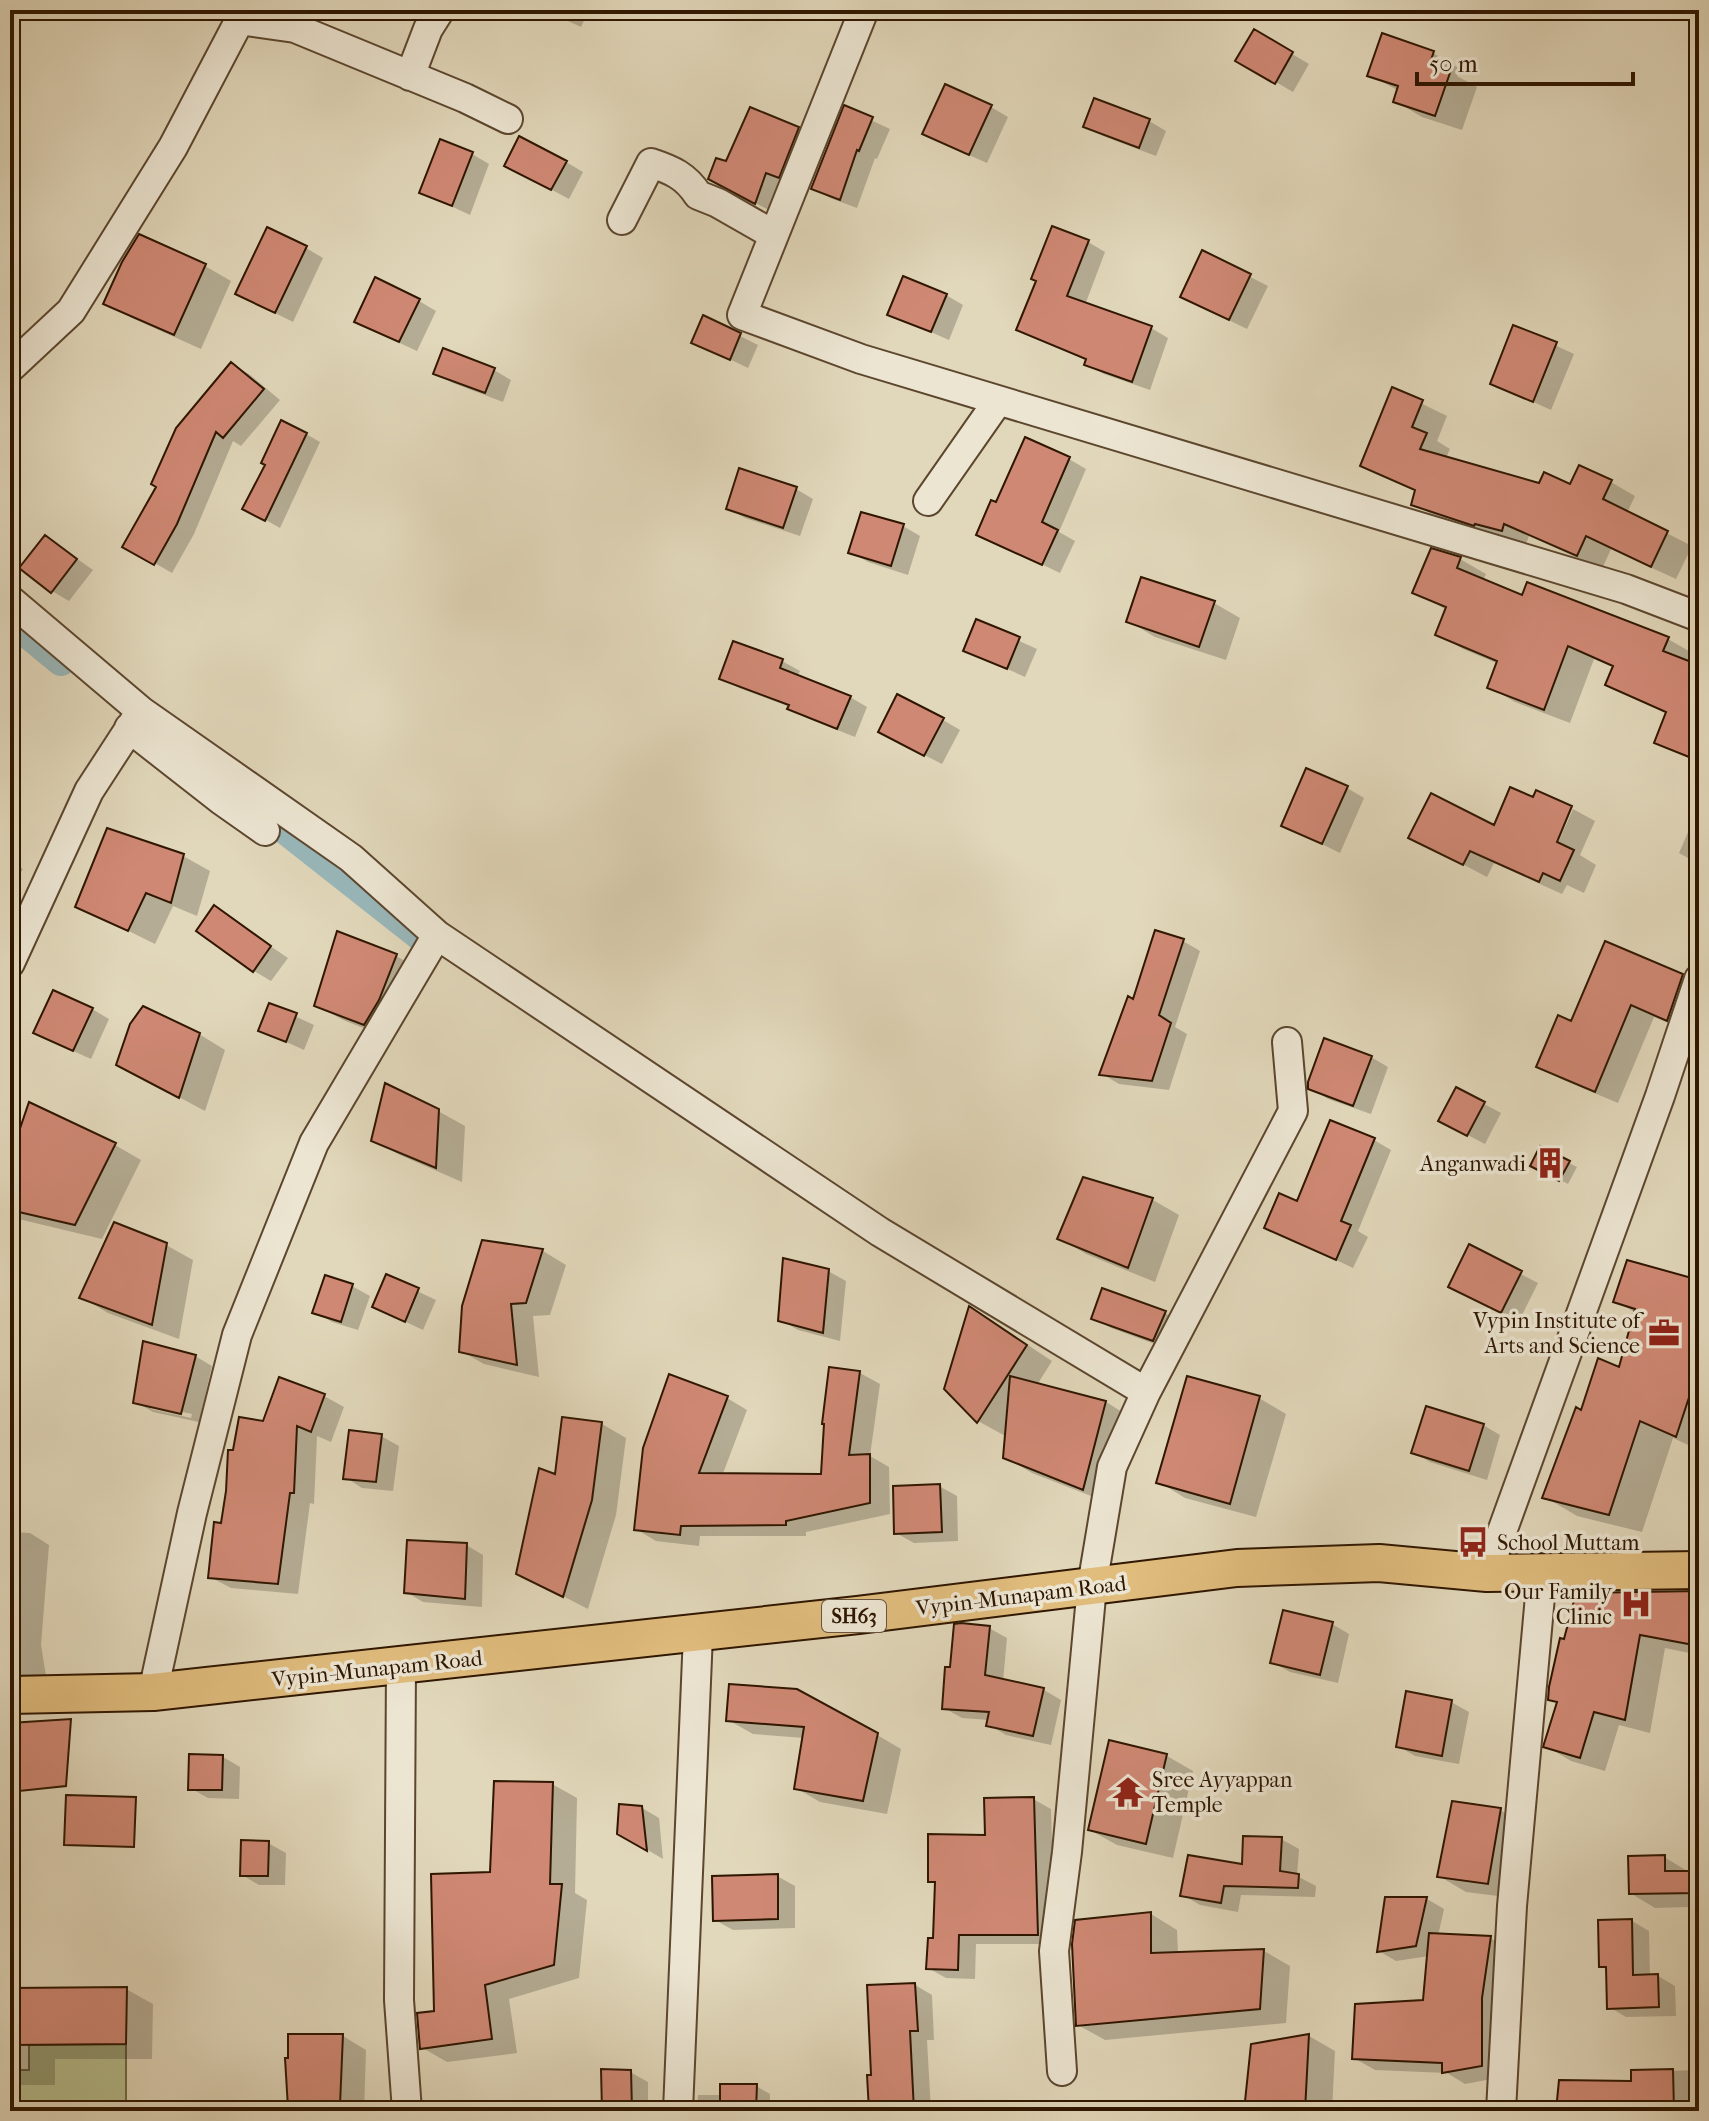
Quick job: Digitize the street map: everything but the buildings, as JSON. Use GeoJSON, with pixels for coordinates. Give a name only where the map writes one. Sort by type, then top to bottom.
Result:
{"type":"FeatureCollection","features":[{"type":"Feature","properties":{"kind":"main road","name":"Vypin-Munapam Road"},"geometry":{"type":"LineString","coordinates":[[10,1695],[153,1692],[698,1634],[1237,1568],[1379,1563],[1487,1573],[1699,1570]]}},
{"type":"Feature","properties":{"kind":"street"},"geometry":{"type":"LineString","coordinates":[[410,76],[428,29],[440,10]]}},
{"type":"Feature","properties":{"kind":"street"},"geometry":{"type":"LineString","coordinates":[[864,10],[742,315],[861,359],[1626,589],[1699,617]]}},
{"type":"Feature","properties":{"kind":"street"},"geometry":{"type":"LineString","coordinates":[[10,368],[71,311],[173,147],[242,15],[295,28],[465,98],[508,119]]}},
{"type":"Feature","properties":{"kind":"street"},"geometry":{"type":"LineString","coordinates":[[622,220],[651,163],[672,170],[689,181],[698,195],[774,235]]}},
{"type":"Feature","properties":{"kind":"street"},"geometry":{"type":"LineString","coordinates":[[928,501],[998,401]]}},
{"type":"Feature","properties":{"kind":"street"},"geometry":{"type":"LineString","coordinates":[[10,600],[221,800],[265,831]]}},
{"type":"Feature","properties":{"kind":"street"},"geometry":{"type":"LineString","coordinates":[[135,720],[351,858],[437,935],[880,1232],[1146,1392]]}},
{"type":"Feature","properties":{"kind":"street"},"geometry":{"type":"LineString","coordinates":[[10,963],[89,791],[135,720]]}},
{"type":"Feature","properties":{"kind":"street"},"geometry":{"type":"LineString","coordinates":[[153,1692],[192,1513],[237,1335],[314,1143],[437,935]]}},
{"type":"Feature","properties":{"kind":"street"},"geometry":{"type":"LineString","coordinates":[[1487,1573],[1660,1096],[1699,979]]}},
{"type":"Feature","properties":{"kind":"street"},"geometry":{"type":"LineString","coordinates":[[1062,2071],[1054,1951],[1067,1852],[1092,1586],[1112,1467],[1146,1392],[1293,1111],[1287,1042]]}},
{"type":"Feature","properties":{"kind":"street"},"geometry":{"type":"LineString","coordinates":[[1501,2111],[1512,1906],[1542,1574]]}},
{"type":"Feature","properties":{"kind":"street"},"geometry":{"type":"LineString","coordinates":[[678,2111],[698,1634]]}},
{"type":"Feature","properties":{"kind":"street"},"geometry":{"type":"LineString","coordinates":[[401,1665],[399,2000],[407,2111]]}},
{"type":"Feature","properties":{"kind":"green space"},"geometry":{"type":"Polygon","coordinates":[[[126,2044],[126,2105],[10,2106],[10,2070],[29,2070],[29,2045],[126,2044]]]}},
{"type":"Feature","properties":{"kind":"waterway"},"geometry":{"type":"LineString","coordinates":[[10,619],[61,661]]}},
{"type":"Feature","properties":{"kind":"waterway"},"geometry":{"type":"LineString","coordinates":[[272,819],[423,938]]}},
{"type":"Feature","properties":{"kind":"place","name":"Anganwadi"},"geometry":{"type":"Point","coordinates":[1550,1163]}},
{"type":"Feature","properties":{"kind":"place","name":"Vypin Institute of Arts and Science"},"geometry":{"type":"Point","coordinates":[1664,1333]}},
{"type":"Feature","properties":{"kind":"place","name":"School Muttam"},"geometry":{"type":"Point","coordinates":[1473,1542]}},
{"type":"Feature","properties":{"kind":"place","name":"Our Family Clinic"},"geometry":{"type":"Point","coordinates":[1636,1604]}},
{"type":"Feature","properties":{"kind":"place","name":"Sree Ayyappan Temple"},"geometry":{"type":"Point","coordinates":[1128,1792]}}]}
